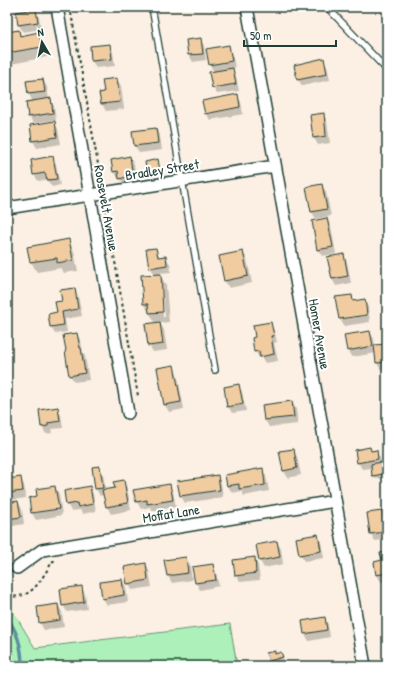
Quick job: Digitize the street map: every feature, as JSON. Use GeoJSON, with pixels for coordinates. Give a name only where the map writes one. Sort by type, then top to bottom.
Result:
{"type":"FeatureCollection","features":[{"type":"Feature","properties":{"kind":"street","name":"Roosevelt Avenue"},"geometry":{"type":"LineString","coordinates":[[57,7],[128,413]]}},
{"type":"Feature","properties":{"kind":"street","name":"Homer Avenue"},"geometry":{"type":"LineString","coordinates":[[247,7],[365,666]]}},
{"type":"Feature","properties":{"kind":"street","name":"Bradley Street"},"geometry":{"type":"LineString","coordinates":[[7,208],[275,166]]}},
{"type":"Feature","properties":{"kind":"street","name":"Moffat Lane"},"geometry":{"type":"LineString","coordinates":[[17,568],[42,550],[335,501]]}},
{"type":"Feature","properties":{"kind":"lane"},"geometry":{"type":"LineString","coordinates":[[152,7],[215,370]]}},
{"type":"Feature","properties":{"kind":"lane"},"geometry":{"type":"LineString","coordinates":[[327,7],[387,70]]}},
{"type":"Feature","properties":{"kind":"path"},"geometry":{"type":"LineString","coordinates":[[8,596],[27,594],[36,585],[53,561],[61,560]]}},
{"type":"Feature","properties":{"kind":"green space"},"geometry":{"type":"Polygon","coordinates":[[[7,604],[35,648],[230,624],[237,666],[7,666],[7,604]]]}},
{"type":"Feature","properties":{"kind":"building"},"geometry":{"type":"Polygon","coordinates":[[[36,9],[38,22],[18,25],[16,12],[36,9]]]}},
{"type":"Feature","properties":{"kind":"building"},"geometry":{"type":"Polygon","coordinates":[[[19,30],[20,36],[39,32],[42,47],[7,53],[7,32],[19,30]]]}},
{"type":"Feature","properties":{"kind":"building"},"geometry":{"type":"Polygon","coordinates":[[[201,38],[203,54],[188,55],[186,40],[201,38]]]}},
{"type":"Feature","properties":{"kind":"building"},"geometry":{"type":"Polygon","coordinates":[[[110,44],[112,59],[91,61],[90,46],[110,44]]]}},
{"type":"Feature","properties":{"kind":"building"},"geometry":{"type":"Polygon","coordinates":[[[229,45],[232,61],[209,65],[206,49],[229,45]]]}},
{"type":"Feature","properties":{"kind":"building"},"geometry":{"type":"Polygon","coordinates":[[[324,58],[327,74],[297,80],[294,65],[324,58]]]}},
{"type":"Feature","properties":{"kind":"building"},"geometry":{"type":"Polygon","coordinates":[[[233,68],[236,84],[212,88],[209,72],[233,68]]]}},
{"type":"Feature","properties":{"kind":"building"},"geometry":{"type":"Polygon","coordinates":[[[117,78],[120,102],[101,104],[99,93],[104,92],[102,80],[117,78]]]}},
{"type":"Feature","properties":{"kind":"building"},"geometry":{"type":"Polygon","coordinates":[[[43,79],[45,92],[28,94],[26,81],[43,79]]]}},
{"type":"Feature","properties":{"kind":"building"},"geometry":{"type":"Polygon","coordinates":[[[238,94],[240,107],[205,114],[202,101],[238,94]]]}},
{"type":"Feature","properties":{"kind":"building"},"geometry":{"type":"Polygon","coordinates":[[[51,98],[53,113],[28,117],[26,102],[51,98]]]}},
{"type":"Feature","properties":{"kind":"building"},"geometry":{"type":"Polygon","coordinates":[[[324,113],[326,136],[313,138],[310,115],[324,113]]]}},
{"type":"Feature","properties":{"kind":"building"},"geometry":{"type":"Polygon","coordinates":[[[55,121],[57,137],[32,141],[30,125],[55,121]]]}},
{"type":"Feature","properties":{"kind":"building"},"geometry":{"type":"Polygon","coordinates":[[[156,128],[158,143],[134,146],[132,131],[156,128]]]}},
{"type":"Feature","properties":{"kind":"building"},"geometry":{"type":"Polygon","coordinates":[[[53,156],[57,179],[47,180],[45,173],[33,175],[31,160],[53,156]]]}},
{"type":"Feature","properties":{"kind":"building"},"geometry":{"type":"Polygon","coordinates":[[[130,156],[132,170],[126,171],[127,177],[119,179],[118,171],[113,172],[111,160],[130,156]]]}},
{"type":"Feature","properties":{"kind":"building"},"geometry":{"type":"Polygon","coordinates":[[[158,159],[160,171],[147,173],[145,162],[158,159]]]}},
{"type":"Feature","properties":{"kind":"building"},"geometry":{"type":"Polygon","coordinates":[[[322,184],[327,209],[311,212],[306,187],[322,184]]]}},
{"type":"Feature","properties":{"kind":"building"},"geometry":{"type":"Polygon","coordinates":[[[327,218],[333,247],[317,250],[312,221],[327,218]]]}},
{"type":"Feature","properties":{"kind":"building"},"geometry":{"type":"Polygon","coordinates":[[[69,239],[73,260],[57,263],[57,258],[30,262],[27,247],[69,239]]]}},
{"type":"Feature","properties":{"kind":"building"},"geometry":{"type":"Polygon","coordinates":[[[156,248],[158,257],[166,256],[167,265],[149,268],[146,249],[156,248]]]}},
{"type":"Feature","properties":{"kind":"building"},"geometry":{"type":"Polygon","coordinates":[[[243,251],[248,276],[224,281],[219,256],[243,251]]]}},
{"type":"Feature","properties":{"kind":"building"},"geometry":{"type":"Polygon","coordinates":[[[344,254],[348,276],[332,279],[327,257],[344,254]]]}},
{"type":"Feature","properties":{"kind":"building"},"geometry":{"type":"Polygon","coordinates":[[[161,274],[163,312],[149,313],[148,304],[143,304],[141,275],[161,274]]]}},
{"type":"Feature","properties":{"kind":"building"},"geometry":{"type":"Polygon","coordinates":[[[75,288],[78,309],[62,312],[64,325],[50,327],[48,314],[57,312],[55,302],[62,301],[60,290],[75,288]]]}},
{"type":"Feature","properties":{"kind":"building"},"geometry":{"type":"Polygon","coordinates":[[[352,295],[353,301],[365,299],[367,315],[339,319],[335,297],[352,295]]]}},
{"type":"Feature","properties":{"kind":"building"},"geometry":{"type":"Polygon","coordinates":[[[160,322],[163,344],[148,346],[145,324],[160,322]]]}},
{"type":"Feature","properties":{"kind":"building"},"geometry":{"type":"Polygon","coordinates":[[[271,322],[274,336],[271,336],[274,354],[260,357],[259,351],[254,352],[252,338],[255,337],[253,325],[271,322]]]}},
{"type":"Feature","properties":{"kind":"building"},"geometry":{"type":"Polygon","coordinates":[[[370,331],[373,346],[347,351],[344,335],[370,331]]]}},
{"type":"Feature","properties":{"kind":"building"},"geometry":{"type":"Polygon","coordinates":[[[77,333],[85,373],[69,376],[63,335],[77,333]]]}},
{"type":"Feature","properties":{"kind":"building"},"geometry":{"type":"Polygon","coordinates":[[[387,344],[387,362],[376,363],[374,345],[387,344]]]}},
{"type":"Feature","properties":{"kind":"building"},"geometry":{"type":"Polygon","coordinates":[[[174,365],[181,402],[164,405],[157,368],[174,365]]]}},
{"type":"Feature","properties":{"kind":"building"},"geometry":{"type":"Polygon","coordinates":[[[239,384],[243,404],[227,407],[224,387],[239,384]]]}},
{"type":"Feature","properties":{"kind":"building"},"geometry":{"type":"Polygon","coordinates":[[[292,401],[294,417],[264,420],[262,405],[292,401]]]}},
{"type":"Feature","properties":{"kind":"building"},"geometry":{"type":"Polygon","coordinates":[[[58,407],[60,421],[48,423],[48,426],[41,427],[39,410],[58,407]]]}},
{"type":"Feature","properties":{"kind":"building"},"geometry":{"type":"Polygon","coordinates":[[[370,447],[371,451],[377,450],[378,459],[357,463],[355,450],[370,447]]]}},
{"type":"Feature","properties":{"kind":"building"},"geometry":{"type":"Polygon","coordinates":[[[294,449],[297,468],[283,471],[279,451],[294,449]]]}},
{"type":"Feature","properties":{"kind":"building"},"geometry":{"type":"Polygon","coordinates":[[[382,462],[384,474],[372,476],[371,464],[382,462]]]}},
{"type":"Feature","properties":{"kind":"building"},"geometry":{"type":"Polygon","coordinates":[[[100,466],[103,488],[95,489],[92,467],[100,466]]]}},
{"type":"Feature","properties":{"kind":"building"},"geometry":{"type":"Polygon","coordinates":[[[263,468],[265,485],[239,489],[239,484],[227,486],[225,475],[263,468]]]}},
{"type":"Feature","properties":{"kind":"building"},"geometry":{"type":"Polygon","coordinates":[[[218,475],[220,490],[180,496],[177,481],[218,475]]]}},
{"type":"Feature","properties":{"kind":"building"},"geometry":{"type":"Polygon","coordinates":[[[21,477],[23,491],[7,493],[7,479],[21,477]]]}},
{"type":"Feature","properties":{"kind":"building"},"geometry":{"type":"Polygon","coordinates":[[[124,480],[128,503],[106,507],[102,490],[115,488],[113,482],[124,480]]]}},
{"type":"Feature","properties":{"kind":"building"},"geometry":{"type":"Polygon","coordinates":[[[170,484],[173,500],[147,504],[147,500],[136,502],[133,490],[170,484]]]}},
{"type":"Feature","properties":{"kind":"building"},"geometry":{"type":"Polygon","coordinates":[[[55,486],[59,509],[31,513],[29,498],[37,496],[36,489],[55,486]]]}},
{"type":"Feature","properties":{"kind":"building"},"geometry":{"type":"Polygon","coordinates":[[[90,486],[93,504],[78,507],[77,503],[66,505],[64,491],[90,486]]]}},
{"type":"Feature","properties":{"kind":"building"},"geometry":{"type":"Polygon","coordinates":[[[18,501],[21,517],[7,519],[7,503],[18,501]]]}},
{"type":"Feature","properties":{"kind":"building"},"geometry":{"type":"Polygon","coordinates":[[[382,511],[385,532],[370,534],[367,513],[382,511]]]}},
{"type":"Feature","properties":{"kind":"building"},"geometry":{"type":"Polygon","coordinates":[[[318,534],[321,551],[299,555],[296,538],[318,534]]]}},
{"type":"Feature","properties":{"kind":"building"},"geometry":{"type":"Polygon","coordinates":[[[277,541],[280,557],[259,561],[256,545],[277,541]]]}},
{"type":"Feature","properties":{"kind":"building"},"geometry":{"type":"Polygon","coordinates":[[[387,552],[387,573],[376,575],[374,562],[382,560],[380,553],[387,552]]]}},
{"type":"Feature","properties":{"kind":"building"},"geometry":{"type":"Polygon","coordinates":[[[186,557],[188,573],[167,576],[164,560],[186,557]]]}},
{"type":"Feature","properties":{"kind":"building"},"geometry":{"type":"Polygon","coordinates":[[[255,557],[256,573],[235,576],[233,560],[255,557]]]}},
{"type":"Feature","properties":{"kind":"building"},"geometry":{"type":"Polygon","coordinates":[[[146,563],[148,580],[127,584],[124,567],[146,563]]]}},
{"type":"Feature","properties":{"kind":"building"},"geometry":{"type":"Polygon","coordinates":[[[213,564],[216,580],[195,583],[192,567],[213,564]]]}},
{"type":"Feature","properties":{"kind":"building"},"geometry":{"type":"Polygon","coordinates":[[[122,579],[124,595],[102,599],[100,582],[122,579]]]}},
{"type":"Feature","properties":{"kind":"building"},"geometry":{"type":"Polygon","coordinates":[[[82,586],[84,602],[62,606],[60,589],[82,586]]]}},
{"type":"Feature","properties":{"kind":"building"},"geometry":{"type":"Polygon","coordinates":[[[58,604],[60,620],[39,623],[37,607],[58,604]]]}},
{"type":"Feature","properties":{"kind":"building"},"geometry":{"type":"Polygon","coordinates":[[[325,617],[327,630],[304,634],[302,621],[325,617]]]}},
{"type":"Feature","properties":{"kind":"building"},"geometry":{"type":"Polygon","coordinates":[[[275,651],[275,654],[281,652],[283,657],[269,661],[266,653],[275,651]]]}},
{"type":"Feature","properties":{"kind":"waterway"},"geometry":{"type":"LineString","coordinates":[[7,618],[19,640],[22,666]]}}]}
